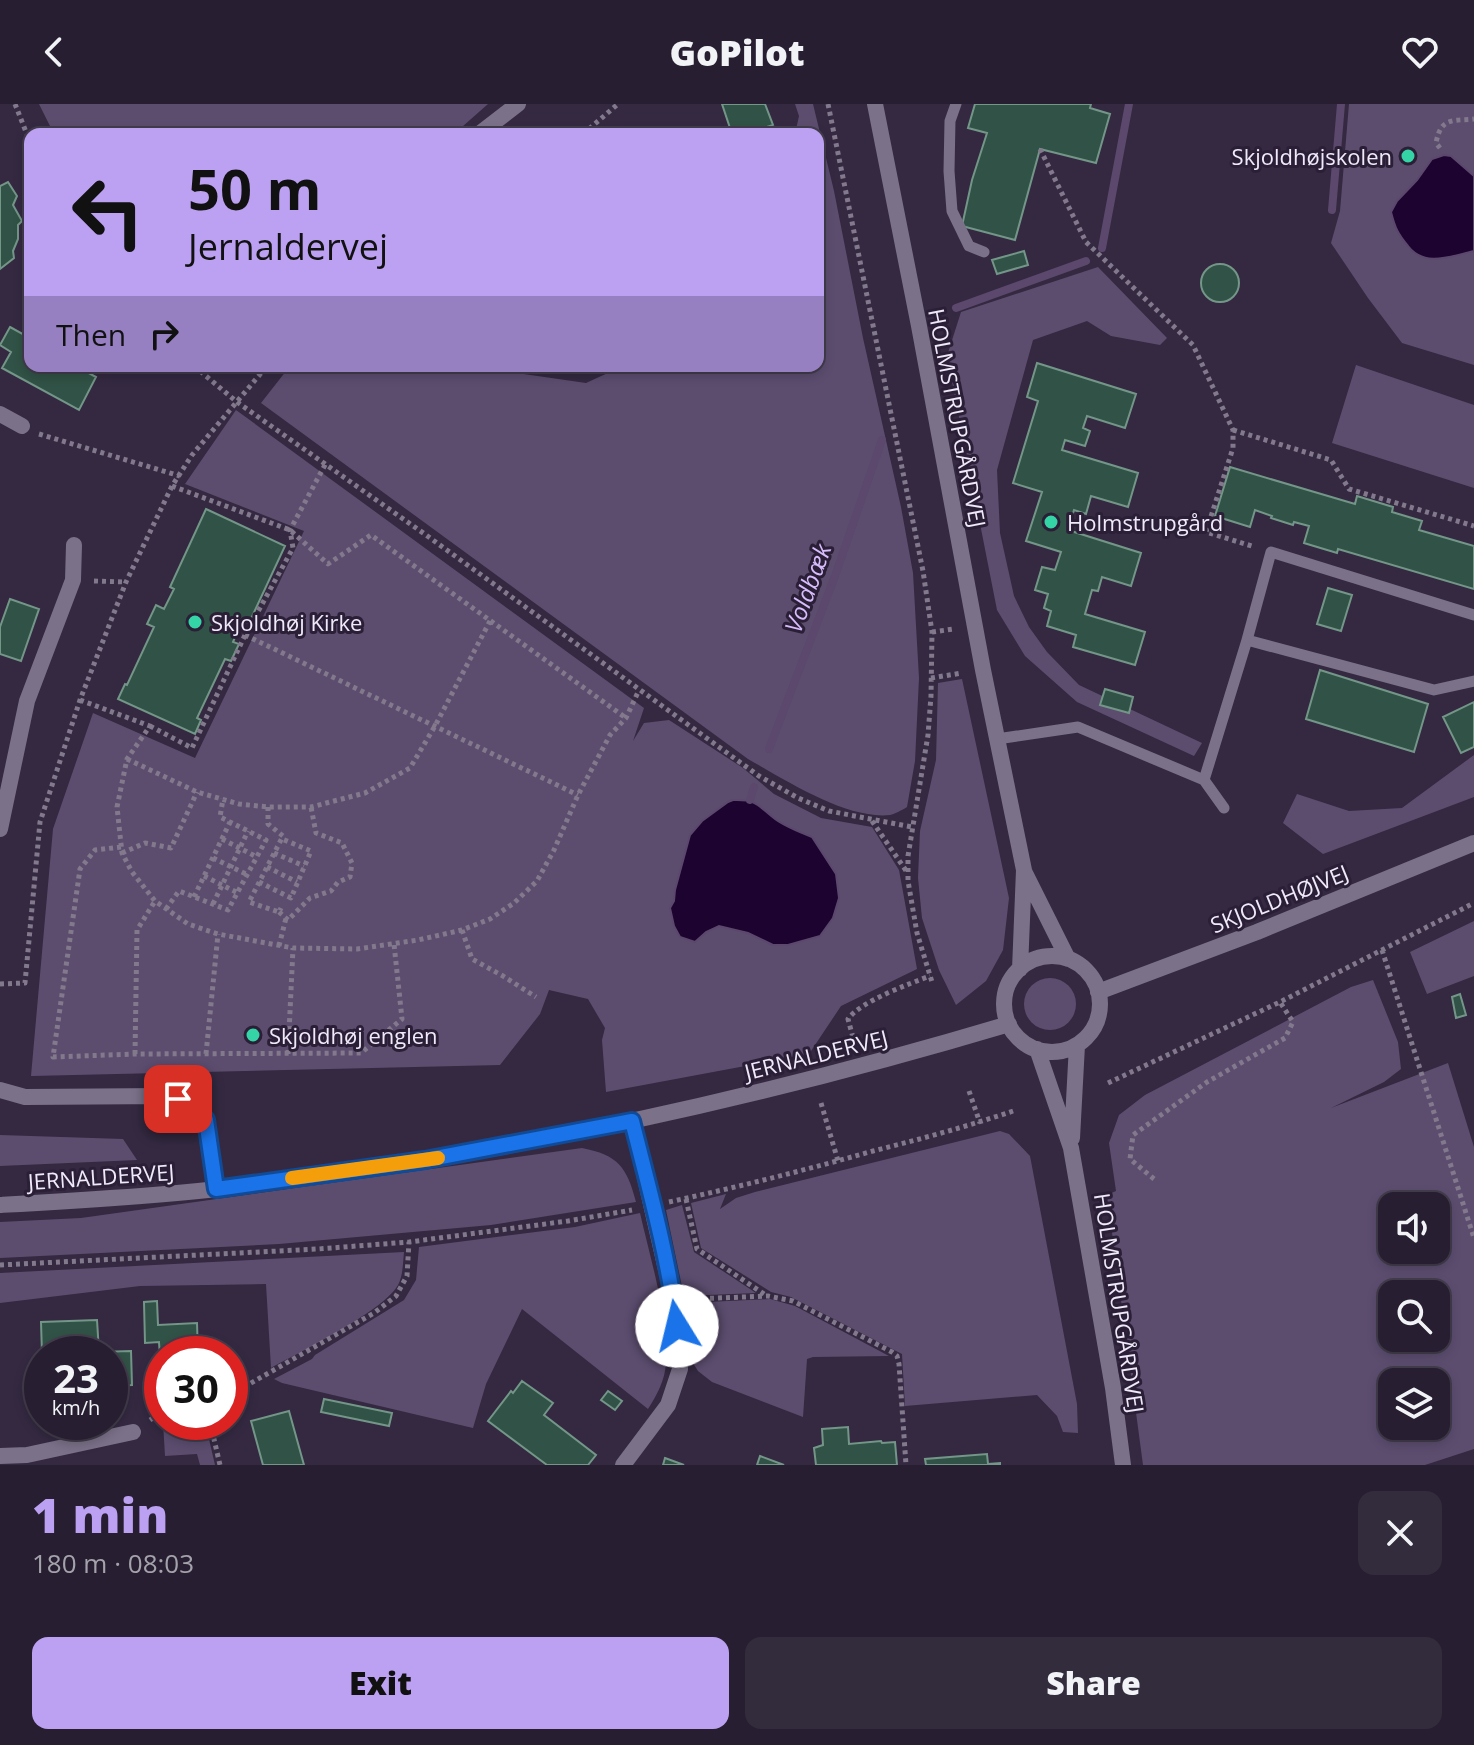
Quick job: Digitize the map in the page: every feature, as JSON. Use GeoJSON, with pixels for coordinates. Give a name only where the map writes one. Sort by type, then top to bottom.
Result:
{"type":"FeatureCollection","features":[{"type":"Feature","properties":{"kind":"street"},"geometry":{"type":"LineString","coordinates":[[487,128],[518,104]]}},
{"type":"Feature","properties":{"kind":"street","name":"HOLMSTRUPGÅRDVEJ"},"geometry":{"type":"LineString","coordinates":[[875,104],[1024,870],[1020,969]]}},
{"type":"Feature","properties":{"kind":"street"},"geometry":{"type":"LineString","coordinates":[[0,414],[22,426]]}},
{"type":"Feature","properties":{"kind":"street"},"geometry":{"type":"LineString","coordinates":[[0,829],[27,701],[73,580],[74,545]]}},
{"type":"Feature","properties":{"kind":"street","name":"SKJOLDHØJVEJ"},"geometry":{"type":"LineString","coordinates":[[1098,992],[1257,932],[1474,843]]}},
{"type":"Feature","properties":{"kind":"street","name":"HOLMSTRUPGÅRDVEJ"},"geometry":{"type":"LineString","coordinates":[[1024,870],[1068,959]]}},
{"type":"Feature","properties":{"kind":"street"},"geometry":{"type":"LineString","coordinates":[[1041,957],[1068,959],[1084,969],[1098,992],[1098,1016],[1086,1038],[1077,1045],[1056,1052],[1037,1049],[1020,1039],[1005,1012],[1007,988],[1020,969],[1041,957]]}},
{"type":"Feature","properties":{"kind":"street","name":"JERNALDERVEJ"},"geometry":{"type":"LineString","coordinates":[[0,1205],[216,1189],[425,1160],[632,1121],[920,1050],[1009,1024]]}},
{"type":"Feature","properties":{"kind":"street","name":"HOLMSTRUPGÅRDVEJ"},"geometry":{"type":"LineString","coordinates":[[1071,1148],[1077,1045]]}},
{"type":"Feature","properties":{"kind":"street","name":"HOLMSTRUPGÅRDVEJ"},"geometry":{"type":"LineString","coordinates":[[1037,1049],[1071,1148],[1108,1358],[1123,1465]]}},
{"type":"Feature","properties":{"kind":"street"},"geometry":{"type":"LineString","coordinates":[[0,1090],[25,1097],[164,1096],[191,1103],[206,1120],[216,1189]]}},
{"type":"Feature","properties":{"kind":"street"},"geometry":{"type":"LineString","coordinates":[[623,1465],[668,1405],[680,1369],[673,1300],[632,1121]]}},
{"type":"Feature","properties":{"kind":"street"},"geometry":{"type":"LineString","coordinates":[[0,1456],[27,1460],[133,1432]]}},
{"type":"Feature","properties":{"kind":"lane"},"geometry":{"type":"LineString","coordinates":[[956,104],[950,121],[952,211],[969,246],[984,252]]}},
{"type":"Feature","properties":{"kind":"lane"},"geometry":{"type":"LineString","coordinates":[[1204,780],[1271,552],[1474,615]]}},
{"type":"Feature","properties":{"kind":"lane"},"geometry":{"type":"LineString","coordinates":[[1247,640],[1434,690],[1474,681]]}},
{"type":"Feature","properties":{"kind":"lane"},"geometry":{"type":"LineString","coordinates":[[997,739],[1078,727],[1204,780],[1224,808]]}},
{"type":"Feature","properties":{"kind":"path"},"geometry":{"type":"LineString","coordinates":[[15,104],[24,128]]}},
{"type":"Feature","properties":{"kind":"path"},"geometry":{"type":"LineString","coordinates":[[590,128],[618,104]]}},
{"type":"Feature","properties":{"kind":"path"},"geometry":{"type":"LineString","coordinates":[[828,104],[923,571],[932,632],[928,735],[908,856],[913,914],[931,979],[908,984],[854,1010],[848,1019]]}},
{"type":"Feature","properties":{"kind":"path"},"geometry":{"type":"LineString","coordinates":[[1440,148],[1436,143],[1443,124],[1474,119]]}},
{"type":"Feature","properties":{"kind":"path"},"geometry":{"type":"LineString","coordinates":[[1040,149],[1086,242],[1193,345],[1233,430],[1233,448],[1206,532],[1271,552]]}},
{"type":"Feature","properties":{"kind":"path"},"geometry":{"type":"LineString","coordinates":[[201,372],[237,402],[759,776],[829,811],[912,827]]}},
{"type":"Feature","properties":{"kind":"path"},"geometry":{"type":"LineString","coordinates":[[0,984],[25,983],[40,822],[80,700],[126,582],[172,486],[192,455],[262,372]]}},
{"type":"Feature","properties":{"kind":"path"},"geometry":{"type":"LineString","coordinates":[[22,426],[41,435],[180,476]]}},
{"type":"Feature","properties":{"kind":"path"},"geometry":{"type":"LineString","coordinates":[[1233,430],[1331,460],[1349,489],[1474,526]]}},
{"type":"Feature","properties":{"kind":"path"},"geometry":{"type":"LineString","coordinates":[[80,700],[150,726],[192,748],[245,635],[293,548],[290,530],[326,463]]}},
{"type":"Feature","properties":{"kind":"path"},"geometry":{"type":"LineString","coordinates":[[172,486],[290,530],[328,564],[371,535],[626,718]]}},
{"type":"Feature","properties":{"kind":"path"},"geometry":{"type":"LineString","coordinates":[[73,580],[126,582]]}},
{"type":"Feature","properties":{"kind":"path"},"geometry":{"type":"LineString","coordinates":[[127,759],[197,792],[239,804],[311,807],[365,793],[410,768],[490,621]]}},
{"type":"Feature","properties":{"kind":"path"},"geometry":{"type":"LineString","coordinates":[[245,635],[578,795]]}},
{"type":"Feature","properties":{"kind":"path"},"geometry":{"type":"LineString","coordinates":[[931,678],[983,670]]}},
{"type":"Feature","properties":{"kind":"path"},"geometry":{"type":"LineString","coordinates":[[150,726],[127,759],[117,807],[122,850],[132,872],[155,901],[188,924],[218,934],[293,948],[357,949],[462,930],[490,919],[514,903],[537,881],[610,735],[626,718],[639,690]]}},
{"type":"Feature","properties":{"kind":"path"},"geometry":{"type":"LineString","coordinates":[[197,792],[171,848],[145,843],[122,850],[95,850],[80,869],[53,1057],[361,1053],[402,1019],[394,944]]}},
{"type":"Feature","properties":{"kind":"path"},"geometry":{"type":"LineString","coordinates":[[166,909],[179,891],[228,910],[248,875],[266,840],[220,817],[223,799]]}},
{"type":"Feature","properties":{"kind":"path"},"geometry":{"type":"LineString","coordinates":[[268,807],[268,824],[283,836],[249,902],[280,910],[286,918]]}},
{"type":"Feature","properties":{"kind":"path"},"geometry":{"type":"LineString","coordinates":[[286,918],[288,920],[310,898],[331,891],[338,882],[350,877],[352,863],[342,843],[316,833],[311,807]]}},
{"type":"Feature","properties":{"kind":"path"},"geometry":{"type":"LineString","coordinates":[[872,820],[908,873]]}},
{"type":"Feature","properties":{"kind":"path"},"geometry":{"type":"LineString","coordinates":[[194,897],[230,822]]}},
{"type":"Feature","properties":{"kind":"path"},"geometry":{"type":"LineString","coordinates":[[213,904],[248,831]]}},
{"type":"Feature","properties":{"kind":"path"},"geometry":{"type":"LineString","coordinates":[[222,839],[257,857]]}},
{"type":"Feature","properties":{"kind":"path"},"geometry":{"type":"LineString","coordinates":[[259,882],[291,898],[311,851],[282,839]]}},
{"type":"Feature","properties":{"kind":"path"},"geometry":{"type":"LineString","coordinates":[[274,853],[304,866]]}},
{"type":"Feature","properties":{"kind":"path"},"geometry":{"type":"LineString","coordinates":[[212,858],[248,875]]}},
{"type":"Feature","properties":{"kind":"path"},"geometry":{"type":"LineString","coordinates":[[267,867],[297,882]]}},
{"type":"Feature","properties":{"kind":"path"},"geometry":{"type":"LineString","coordinates":[[204,876],[238,893]]}},
{"type":"Feature","properties":{"kind":"path"},"geometry":{"type":"LineString","coordinates":[[135,1054],[137,930],[155,901]]}},
{"type":"Feature","properties":{"kind":"path"},"geometry":{"type":"LineString","coordinates":[[1108,1083],[1280,1002],[1474,903]]}},
{"type":"Feature","properties":{"kind":"path"},"geometry":{"type":"LineString","coordinates":[[279,946],[286,918]]}},
{"type":"Feature","properties":{"kind":"path"},"geometry":{"type":"LineString","coordinates":[[462,930],[472,959],[536,997]]}},
{"type":"Feature","properties":{"kind":"path"},"geometry":{"type":"LineString","coordinates":[[206,1054],[218,934]]}},
{"type":"Feature","properties":{"kind":"path"},"geometry":{"type":"LineString","coordinates":[[288,1054],[293,948]]}},
{"type":"Feature","properties":{"kind":"path"},"geometry":{"type":"LineString","coordinates":[[1382,950],[1474,1238]]}},
{"type":"Feature","properties":{"kind":"path"},"geometry":{"type":"LineString","coordinates":[[1154,1179],[1130,1159],[1133,1135],[1207,1082],[1285,1038],[1293,1022],[1280,1002]]}},
{"type":"Feature","properties":{"kind":"path"},"geometry":{"type":"LineString","coordinates":[[969,1091],[980,1123]]}},
{"type":"Feature","properties":{"kind":"path"},"geometry":{"type":"LineString","coordinates":[[821,1103],[838,1161]]}},
{"type":"Feature","properties":{"kind":"path"},"geometry":{"type":"LineString","coordinates":[[0,1265],[409,1242],[568,1221],[686,1199],[980,1123],[1016,1110]]}},
{"type":"Feature","properties":{"kind":"path"},"geometry":{"type":"LineString","coordinates":[[686,1199],[697,1249],[768,1296]]}},
{"type":"Feature","properties":{"kind":"path"},"geometry":{"type":"LineString","coordinates":[[248,1385],[374,1313],[396,1296],[407,1276],[409,1242]]}},
{"type":"Feature","properties":{"kind":"path"},"geometry":{"type":"LineString","coordinates":[[673,1300],[768,1296],[793,1301],[892,1352],[899,1364],[906,1465]]}},
{"type":"Feature","properties":{"kind":"path"},"geometry":{"type":"LineString","coordinates":[[214,1440],[220,1465]]}},
{"type":"Feature","properties":{"kind":"shaded area"},"geometry":{"type":"Polygon","coordinates":[[[39,104],[488,104],[461,128],[51,128],[39,104]]]}},
{"type":"Feature","properties":{"kind":"shaded area"},"geometry":{"type":"Polygon","coordinates":[[[795,104],[813,104],[819,128],[796,128],[799,116],[795,104]]]}},
{"type":"Feature","properties":{"kind":"shaded area"},"geometry":{"type":"Polygon","coordinates":[[[1349,104],[1474,104],[1474,365],[1402,343],[1331,243],[1340,211],[1349,104]]]}},
{"type":"Feature","properties":{"kind":"shaded area"},"geometry":{"type":"Polygon","coordinates":[[[824,150],[913,573],[919,678],[915,761],[907,807],[890,815],[855,811],[817,797],[748,759],[261,403],[285,372],[510,372],[586,383],[610,372],[824,372],[824,150]]]}},
{"type":"Feature","properties":{"kind":"shaded area"},"geometry":{"type":"Polygon","coordinates":[[[1451,156],[1474,176],[1474,251],[1430,259],[1415,253],[1408,246],[1397,230],[1391,212],[1432,159],[1451,156]]]}},
{"type":"Feature","properties":{"kind":"shaded area"},"geometry":{"type":"Polygon","coordinates":[[[1098,267],[1167,338],[1160,345],[1111,336],[1087,321],[1033,340],[997,470],[1000,533],[1014,596],[1029,627],[1047,652],[1079,685],[1202,743],[1194,756],[1077,702],[1025,656],[997,610],[947,356],[961,312],[1098,267]]]}},
{"type":"Feature","properties":{"kind":"shaded area"},"geometry":{"type":"Polygon","coordinates":[[[1356,365],[1474,405],[1474,488],[1332,443],[1356,365]]]}},
{"type":"Feature","properties":{"kind":"shaded area"},"geometry":{"type":"Polygon","coordinates":[[[236,410],[644,708],[633,741],[644,723],[669,720],[743,768],[774,794],[821,818],[872,827],[899,870],[917,969],[841,1006],[809,1054],[606,1092],[602,1040],[605,1028],[588,999],[549,990],[540,1014],[500,1065],[31,1076],[53,829],[93,713],[195,758],[304,531],[185,484],[236,410]]]}},
{"type":"Feature","properties":{"kind":"shaded area"},"geometry":{"type":"Polygon","coordinates":[[[962,679],[1009,898],[1003,950],[986,981],[956,1005],[939,970],[922,918],[918,878],[920,831],[936,760],[938,683],[962,679]]]}},
{"type":"Feature","properties":{"kind":"shaded area"},"geometry":{"type":"Polygon","coordinates":[[[1474,755],[1474,797],[1323,854],[1283,823],[1297,794],[1349,811],[1402,808],[1474,755]]]}},
{"type":"Feature","properties":{"kind":"shaded area"},"geometry":{"type":"Polygon","coordinates":[[[733,800],[752,802],[775,819],[812,837],[836,874],[839,898],[833,918],[820,936],[788,945],[773,945],[748,933],[719,926],[695,942],[680,937],[670,908],[690,835],[702,821],[733,800]]]}},
{"type":"Feature","properties":{"kind":"shaded area"},"geometry":{"type":"Polygon","coordinates":[[[1474,921],[1474,976],[1427,994],[1410,952],[1474,921]]]}},
{"type":"Feature","properties":{"kind":"shaded area"},"geometry":{"type":"Polygon","coordinates":[[[1050,978],[1068,986],[1076,1004],[1068,1022],[1050,1030],[1032,1022],[1024,1004],[1032,986],[1050,978]]]}},
{"type":"Feature","properties":{"kind":"shaded area"},"geometry":{"type":"Polygon","coordinates":[[[1373,980],[1398,1042],[1401,1069],[1384,1082],[1331,1108],[1448,1063],[1474,1147],[1474,1449],[1425,1465],[1143,1465],[1107,1195],[1116,1191],[1109,1143],[1119,1115],[1145,1095],[1351,987],[1373,980]]]}},
{"type":"Feature","properties":{"kind":"shaded area"},"geometry":{"type":"Polygon","coordinates":[[[1000,1131],[1009,1134],[1030,1156],[1077,1404],[1078,1433],[1063,1432],[1057,1416],[1037,1395],[905,1406],[902,1354],[791,1297],[771,1292],[701,1248],[691,1203],[726,1194],[720,1209],[736,1198],[755,1192],[1000,1131]]]}},
{"type":"Feature","properties":{"kind":"shaded area"},"geometry":{"type":"Polygon","coordinates":[[[0,1135],[123,1139],[137,1160],[0,1166],[0,1135]]]}},
{"type":"Feature","properties":{"kind":"shaded area"},"geometry":{"type":"Polygon","coordinates":[[[582,1148],[604,1154],[619,1164],[629,1180],[636,1202],[491,1225],[279,1244],[0,1258],[0,1222],[81,1218],[582,1148]]]}},
{"type":"Feature","properties":{"kind":"shaded area"},"geometry":{"type":"Polygon","coordinates":[[[682,1205],[694,1252],[756,1293],[684,1296],[666,1210],[682,1205]]]}},
{"type":"Feature","properties":{"kind":"shaded area"},"geometry":{"type":"Polygon","coordinates":[[[640,1213],[658,1288],[666,1346],[664,1375],[648,1409],[522,1309],[486,1384],[473,1428],[274,1379],[312,1359],[404,1300],[416,1280],[419,1247],[575,1227],[640,1213]]]}},
{"type":"Feature","properties":{"kind":"shaded area"},"geometry":{"type":"Polygon","coordinates":[[[404,1252],[399,1283],[391,1294],[341,1330],[271,1368],[266,1284],[140,1286],[0,1303],[0,1273],[404,1252]]]}},
{"type":"Feature","properties":{"kind":"shaded area"},"geometry":{"type":"Polygon","coordinates":[[[770,1299],[795,1306],[889,1356],[807,1359],[803,1417],[712,1382],[698,1371],[691,1360],[687,1303],[770,1299]]]}},
{"type":"Feature","properties":{"kind":"shaded area"},"geometry":{"type":"Polygon","coordinates":[[[164,1440],[209,1440],[215,1465],[200,1465],[197,1454],[165,1456],[164,1440]]]}},
{"type":"Feature","properties":{"kind":"building"},"geometry":{"type":"Polygon","coordinates":[[[722,104],[765,104],[773,125],[764,128],[730,128],[722,104]]]}},
{"type":"Feature","properties":{"kind":"building"},"geometry":{"type":"Polygon","coordinates":[[[975,104],[1091,104],[1090,108],[1110,114],[1096,163],[1040,149],[1015,240],[962,226],[987,133],[968,128],[975,104]]]}},
{"type":"Feature","properties":{"kind":"building"},"geometry":{"type":"Polygon","coordinates":[[[8,182],[17,196],[13,205],[22,221],[18,225],[14,258],[0,269],[0,186],[8,182]]]}},
{"type":"Feature","properties":{"kind":"building"},"geometry":{"type":"Polygon","coordinates":[[[1024,251],[1028,265],[997,274],[992,260],[1024,251]]]}},
{"type":"Feature","properties":{"kind":"building"},"geometry":{"type":"Polygon","coordinates":[[[1220,264],[1233,270],[1239,283],[1233,296],[1220,302],[1207,296],[1201,283],[1207,270],[1220,264]]]}},
{"type":"Feature","properties":{"kind":"building"},"geometry":{"type":"Polygon","coordinates":[[[10,327],[24,335],[24,372],[87,372],[96,377],[79,410],[2,368],[11,352],[0,345],[10,327]]]}},
{"type":"Feature","properties":{"kind":"building","name":"Holmstrupgård"},"geometry":{"type":"Polygon","coordinates":[[[1037,363],[1136,394],[1125,428],[1087,416],[1083,428],[1090,431],[1085,446],[1065,440],[1062,450],[1138,473],[1128,507],[1091,496],[1086,514],[1074,510],[1068,530],[1141,553],[1131,586],[1102,577],[1098,591],[1092,590],[1085,614],[1145,632],[1135,665],[1073,647],[1076,635],[1047,626],[1051,611],[1044,608],[1048,594],[1035,590],[1042,567],[1055,570],[1061,552],[1026,541],[1042,492],[1013,483],[1038,401],[1027,397],[1037,363]]]}},
{"type":"Feature","properties":{"kind":"building","name":"Holmstrupgård"},"geometry":{"type":"Polygon","coordinates":[[[1230,467],[1355,504],[1357,496],[1393,507],[1392,512],[1422,521],[1419,530],[1474,546],[1474,589],[1338,549],[1337,553],[1304,543],[1309,526],[1294,522],[1293,525],[1255,510],[1250,527],[1215,516],[1230,467]]]}},
{"type":"Feature","properties":{"kind":"building","name":"Skjoldhøj Kirke"},"geometry":{"type":"Polygon","coordinates":[[[206,509],[285,546],[249,623],[242,621],[233,642],[239,644],[231,661],[225,659],[197,718],[201,720],[195,734],[118,699],[154,627],[147,624],[156,605],[164,609],[174,589],[170,587],[206,509]]]}},
{"type":"Feature","properties":{"kind":"building"},"geometry":{"type":"Polygon","coordinates":[[[1328,588],[1352,595],[1341,631],[1317,624],[1328,588]]]}},
{"type":"Feature","properties":{"kind":"building"},"geometry":{"type":"Polygon","coordinates":[[[10,599],[39,609],[21,661],[0,654],[0,627],[10,599]]]}},
{"type":"Feature","properties":{"kind":"building"},"geometry":{"type":"Polygon","coordinates":[[[1320,670],[1428,704],[1414,752],[1306,719],[1320,670]]]}},
{"type":"Feature","properties":{"kind":"building"},"geometry":{"type":"Polygon","coordinates":[[[1105,689],[1133,697],[1129,713],[1100,705],[1105,689]]]}},
{"type":"Feature","properties":{"kind":"building"},"geometry":{"type":"Polygon","coordinates":[[[1474,702],[1474,747],[1461,753],[1443,717],[1474,702]]]}},
{"type":"Feature","properties":{"kind":"building"},"geometry":{"type":"Polygon","coordinates":[[[1460,994],[1466,1015],[1456,1018],[1452,997],[1460,994]]]}},
{"type":"Feature","properties":{"kind":"building"},"geometry":{"type":"Polygon","coordinates":[[[157,1301],[158,1325],[197,1323],[197,1336],[145,1336],[144,1302],[157,1301]]]}},
{"type":"Feature","properties":{"kind":"building"},"geometry":{"type":"Polygon","coordinates":[[[97,1320],[98,1336],[41,1336],[41,1322],[97,1320]]]}},
{"type":"Feature","properties":{"kind":"building"},"geometry":{"type":"Polygon","coordinates":[[[128,1351],[131,1351],[132,1385],[128,1385],[128,1351]]]}},
{"type":"Feature","properties":{"kind":"building"},"geometry":{"type":"Polygon","coordinates":[[[522,1381],[553,1403],[544,1415],[596,1455],[588,1465],[547,1465],[488,1421],[522,1381]]]}},
{"type":"Feature","properties":{"kind":"building"},"geometry":{"type":"Polygon","coordinates":[[[608,1391],[622,1401],[615,1410],[601,1400],[608,1391]]]}},
{"type":"Feature","properties":{"kind":"building"},"geometry":{"type":"Polygon","coordinates":[[[324,1399],[392,1413],[389,1426],[321,1412],[324,1399]]]}},
{"type":"Feature","properties":{"kind":"building"},"geometry":{"type":"Polygon","coordinates":[[[289,1411],[304,1465],[263,1465],[251,1421],[289,1411]]]}},
{"type":"Feature","properties":{"kind":"building"},"geometry":{"type":"Polygon","coordinates":[[[848,1427],[849,1444],[895,1442],[897,1465],[816,1465],[814,1448],[823,1445],[822,1429],[848,1427]]]}},
{"type":"Feature","properties":{"kind":"building"},"geometry":{"type":"Polygon","coordinates":[[[987,1454],[988,1464],[1000,1465],[926,1465],[925,1459],[987,1454]]]}},
{"type":"Feature","properties":{"kind":"building"},"geometry":{"type":"Polygon","coordinates":[[[760,1456],[784,1465],[757,1465],[760,1456]]]}},
{"type":"Feature","properties":{"kind":"building"},"geometry":{"type":"Polygon","coordinates":[[[665,1458],[684,1465],[663,1465],[665,1458]]]}},
{"type":"Feature","properties":{"kind":"waterway","name":"Voldbæk"},"geometry":{"type":"LineString","coordinates":[[1102,248],[1129,104]]}},
{"type":"Feature","properties":{"kind":"waterway"},"geometry":{"type":"LineString","coordinates":[[1332,210],[1341,104]]}},
{"type":"Feature","properties":{"kind":"waterway","name":"Voldbæk"},"geometry":{"type":"LineString","coordinates":[[956,308],[1086,261]]}},
{"type":"Feature","properties":{"kind":"waterway","name":"Voldbæk"},"geometry":{"type":"LineString","coordinates":[[769,749],[835,576],[882,440]]}},
{"type":"Feature","properties":{"kind":"waterway","name":"Voldbæk"},"geometry":{"type":"LineString","coordinates":[[750,800],[754,787]]}},
{"type":"Feature","properties":{"kind":"slow traffic"},"geometry":{"type":"LineString","coordinates":[[292,1178],[438,1158]]}},
{"type":"Feature","properties":{"kind":"place","name":"Skjoldhøjskolen"},"geometry":{"type":"Point","coordinates":[1408,156]}},
{"type":"Feature","properties":{"kind":"place","name":"Holmstrupgård"},"geometry":{"type":"Point","coordinates":[1051,522]}},
{"type":"Feature","properties":{"kind":"place","name":"Skjoldhøj Kirke"},"geometry":{"type":"Point","coordinates":[195,622]}},
{"type":"Feature","properties":{"kind":"place","name":"Skjoldhøj englen"},"geometry":{"type":"Point","coordinates":[253,1035]}},
{"type":"Feature","properties":{"kind":"route"},"geometry":{"type":"LineString","coordinates":[[178,1099],[191,1103],[206,1120],[216,1189],[425,1160],[632,1121],[677,1326]]}}]}
